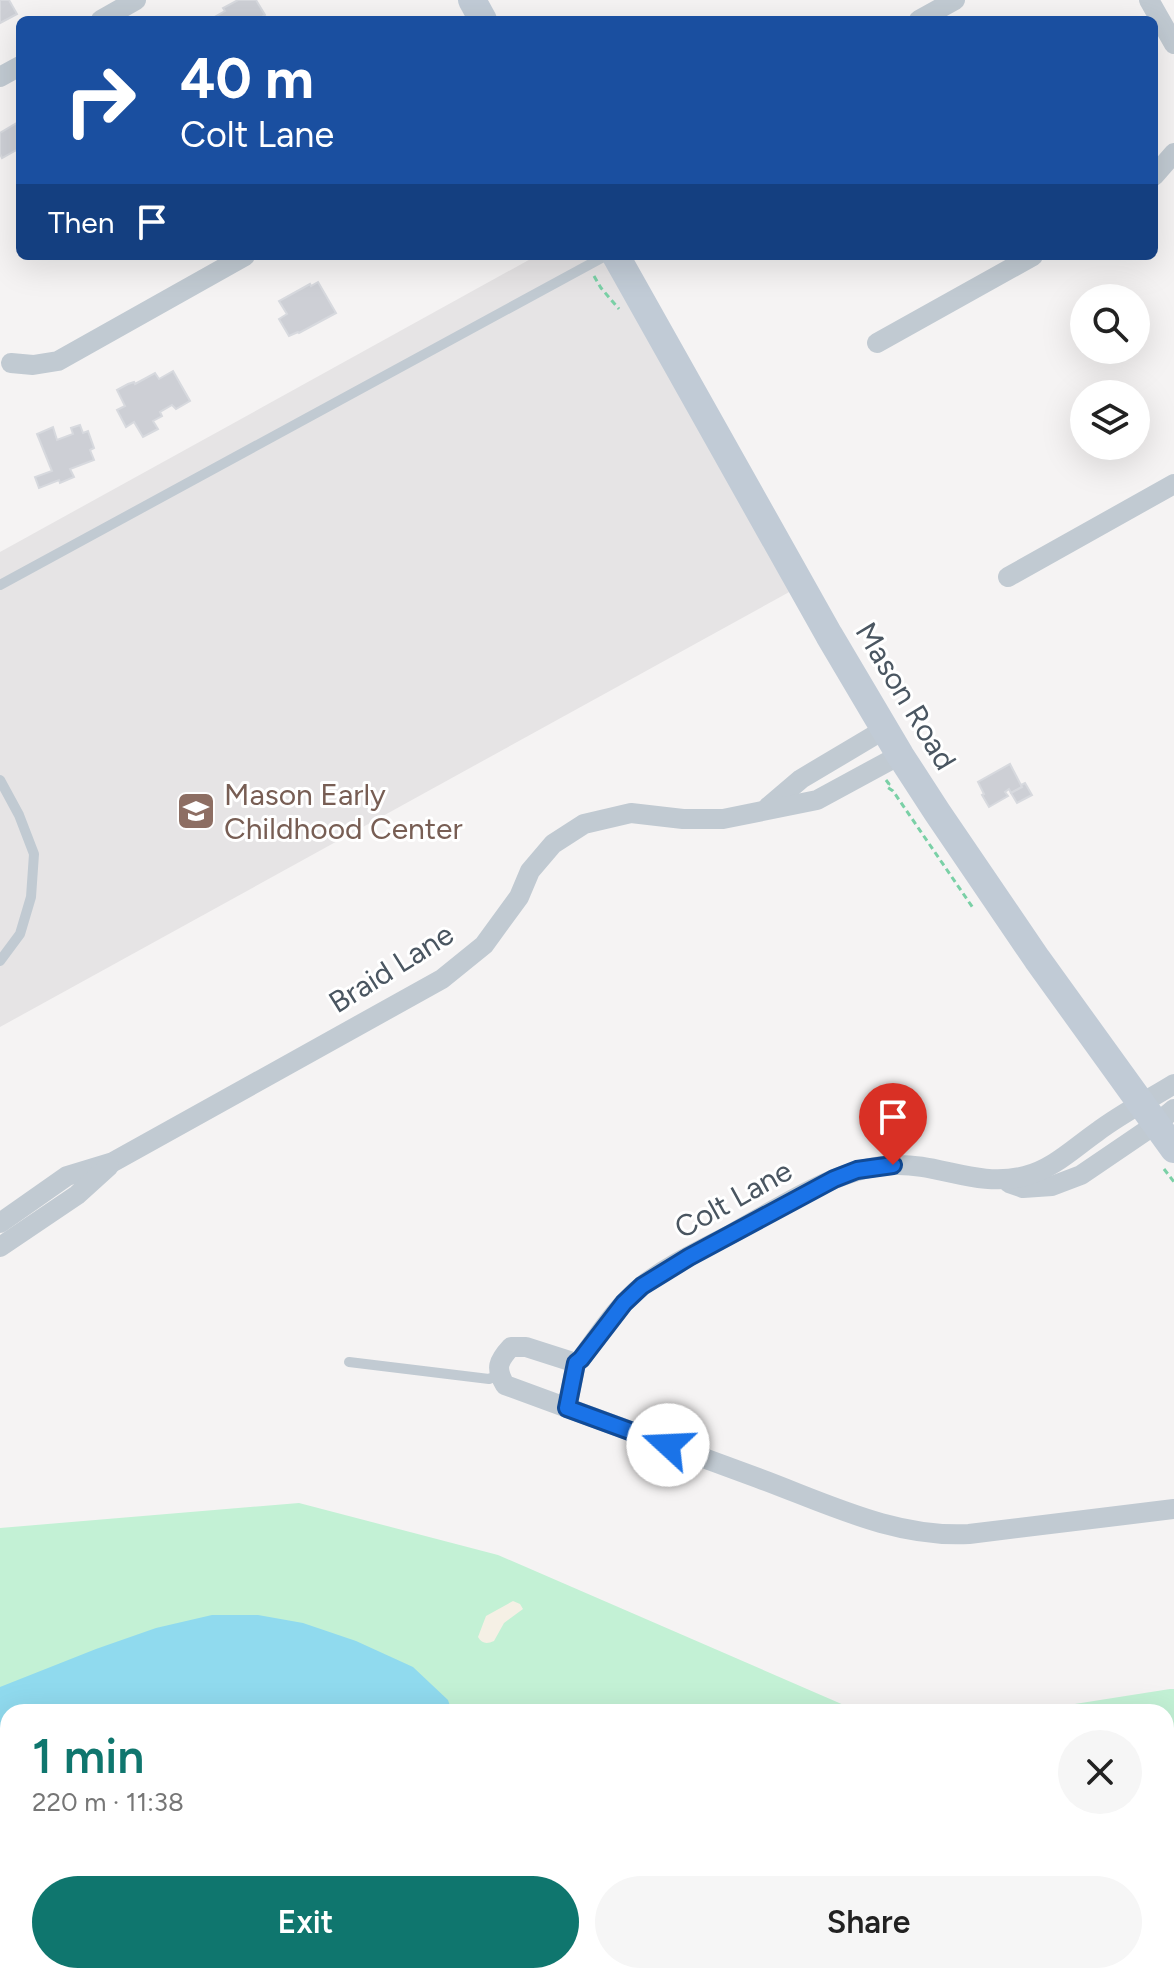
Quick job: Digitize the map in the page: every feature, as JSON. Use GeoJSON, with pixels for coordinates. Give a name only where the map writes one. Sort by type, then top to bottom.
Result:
{"type":"FeatureCollection","features":[{"type":"Feature","properties":{"kind":"main road","name":"Mason Road"},"geometry":{"type":"LineString","coordinates":[[618,260],[900,755],[1019,933],[1157,1112],[1174,1149]]}},
{"type":"Feature","properties":{"kind":"street"},"geometry":{"type":"LineString","coordinates":[[108,16],[136,0]]}},
{"type":"Feature","properties":{"kind":"street"},"geometry":{"type":"LineString","coordinates":[[926,16],[955,0]]}},
{"type":"Feature","properties":{"kind":"street"},"geometry":{"type":"LineString","coordinates":[[1149,0],[1174,44]]}},
{"type":"Feature","properties":{"kind":"street"},"geometry":{"type":"LineString","coordinates":[[1158,171],[1174,153]]}},
{"type":"Feature","properties":{"kind":"street"},"geometry":{"type":"LineString","coordinates":[[11,363],[33,365],[58,361],[238,260]]}},
{"type":"Feature","properties":{"kind":"street"},"geometry":{"type":"LineString","coordinates":[[877,343],[1026,260]]}},
{"type":"Feature","properties":{"kind":"street"},"geometry":{"type":"LineString","coordinates":[[1008,577],[1174,484]]}},
{"type":"Feature","properties":{"kind":"street","name":"Braid Lane"},"geometry":{"type":"LineString","coordinates":[[765,810],[801,779],[885,729]]}},
{"type":"Feature","properties":{"kind":"street","name":"Braid Lane"},"geometry":{"type":"LineString","coordinates":[[0,1223],[67,1176],[113,1162],[442,979],[484,945],[519,897],[530,871],[553,844],[584,824],[631,813],[683,819],[723,819],[817,800],[900,755]]}},
{"type":"Feature","properties":{"kind":"street","name":"Colt Lane"},"geometry":{"type":"LineString","coordinates":[[567,1408],[576,1363],[624,1303],[642,1286],[683,1260],[834,1179],[857,1170],[905,1165],[977,1179],[1001,1180],[1026,1176],[1048,1167],[1098,1131],[1157,1112],[1174,1084]]}},
{"type":"Feature","properties":{"kind":"street","name":"Braid Lane"},"geometry":{"type":"LineString","coordinates":[[0,1247],[77,1195],[113,1162]]}},
{"type":"Feature","properties":{"kind":"street"},"geometry":{"type":"LineString","coordinates":[[576,1363],[526,1347],[511,1347],[500,1359],[499,1375],[505,1385],[861,1516],[908,1530],[969,1534],[1174,1509]]}},
{"type":"Feature","properties":{"kind":"lane"},"geometry":{"type":"LineString","coordinates":[[0,585],[598,260]]}},
{"type":"Feature","properties":{"kind":"lane"},"geometry":{"type":"LineString","coordinates":[[0,780],[19,815],[34,854],[31,897],[20,934],[0,961]]}},
{"type":"Feature","properties":{"kind":"lane"},"geometry":{"type":"LineString","coordinates":[[349,1362],[489,1379],[499,1375]]}},
{"type":"Feature","properties":{"kind":"shaded area","name":"Mason Early Childhood Center"},"geometry":{"type":"Polygon","coordinates":[[[529,260],[618,260],[802,585],[0,1027],[0,552],[529,260]]]}},
{"type":"Feature","properties":{"kind":"green space"},"geometry":{"type":"Polygon","coordinates":[[[299,1503],[498,1555],[842,1704],[0,1704],[0,1528],[299,1503]]]}},
{"type":"Feature","properties":{"kind":"green space"},"geometry":{"type":"Polygon","coordinates":[[[1170,1689],[1174,1689],[1174,1704],[1075,1704],[1170,1689]]]}},
{"type":"Feature","properties":{"kind":"sand"},"geometry":{"type":"Polygon","coordinates":[[[513,1601],[523,1609],[504,1623],[494,1641],[481,1641],[478,1637],[486,1616],[513,1601]]]}},
{"type":"Feature","properties":{"kind":"water"},"geometry":{"type":"Polygon","coordinates":[[[212,1615],[258,1615],[303,1623],[356,1641],[413,1667],[449,1704],[0,1704],[0,1687],[156,1628],[212,1615]]]}},
{"type":"Feature","properties":{"kind":"building"},"geometry":{"type":"Polygon","coordinates":[[[0,0],[9,0],[17,14],[0,23],[0,0]]]}},
{"type":"Feature","properties":{"kind":"building"},"geometry":{"type":"Polygon","coordinates":[[[238,0],[256,0],[265,15],[216,16],[225,11],[223,8],[238,0]]]}},
{"type":"Feature","properties":{"kind":"building"},"geometry":{"type":"Polygon","coordinates":[[[16,123],[16,150],[2,158],[0,154],[0,133],[16,123]]]}},
{"type":"Feature","properties":{"kind":"building"},"geometry":{"type":"Polygon","coordinates":[[[318,282],[336,313],[289,336],[279,319],[287,314],[279,301],[318,282]]]}},
{"type":"Feature","properties":{"kind":"building"},"geometry":{"type":"Polygon","coordinates":[[[173,371],[190,401],[176,409],[172,405],[160,412],[162,416],[153,421],[158,429],[143,437],[134,422],[126,427],[117,410],[125,406],[117,390],[155,373],[159,379],[173,371]]]}},
{"type":"Feature","properties":{"kind":"building"},"geometry":{"type":"Polygon","coordinates":[[[80,425],[83,433],[88,431],[94,448],[90,450],[94,460],[70,469],[74,477],[39,488],[35,477],[52,471],[37,434],[53,427],[57,440],[73,434],[71,428],[80,425]]]}},
{"type":"Feature","properties":{"kind":"building"},"geometry":{"type":"Polygon","coordinates":[[[1010,764],[1022,787],[1011,793],[1009,789],[1005,792],[1008,796],[989,807],[978,782],[1010,764]]]}},
{"type":"Feature","properties":{"kind":"building"},"geometry":{"type":"Polygon","coordinates":[[[1025,783],[1032,795],[1017,803],[1011,793],[1025,783]]]}},
{"type":"Feature","properties":{"kind":"place","name":"Mason Early Childhood Center"},"geometry":{"type":"Point","coordinates":[196,811]}},
{"type":"Feature","properties":{"kind":"route"},"geometry":{"type":"LineString","coordinates":[[668,1445],[567,1408],[576,1363],[601,1331],[642,1286],[673,1266],[834,1179],[857,1170],[893,1165]]}}]}
